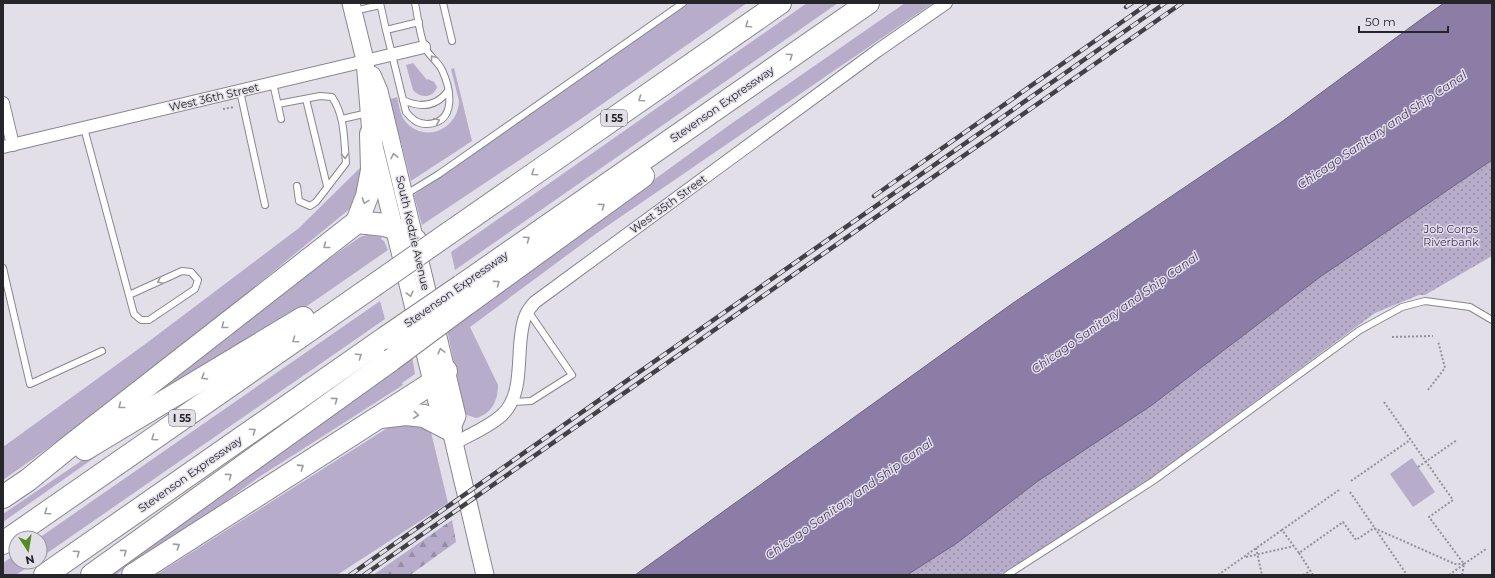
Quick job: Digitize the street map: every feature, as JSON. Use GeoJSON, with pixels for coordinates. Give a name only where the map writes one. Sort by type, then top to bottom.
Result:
{"type":"FeatureCollection","features":[{"type":"Feature","properties":{"kind":"highway","name":"I 55"},"geometry":{"type":"LineString","coordinates":[[3,543],[780,3]]}},
{"type":"Feature","properties":{"kind":"highway","name":"Stevenson Expressway"},"geometry":{"type":"LineString","coordinates":[[45,575],[386,338],[463,296],[666,142],[868,3]]}},
{"type":"Feature","properties":{"kind":"highway"},"geometry":{"type":"LineString","coordinates":[[3,497],[28,480],[357,222],[367,196],[372,170],[371,134]]}},
{"type":"Feature","properties":{"kind":"highway"},"geometry":{"type":"LineString","coordinates":[[357,222],[385,225],[394,228],[414,240]]}},
{"type":"Feature","properties":{"kind":"highway"},"geometry":{"type":"LineString","coordinates":[[28,480],[76,454],[316,310],[367,290]]}},
{"type":"Feature","properties":{"kind":"highway"},"geometry":{"type":"LineString","coordinates":[[92,575],[391,360],[463,296]]}},
{"type":"Feature","properties":{"kind":"highway"},"geometry":{"type":"LineString","coordinates":[[133,575],[378,418],[439,377]]}},
{"type":"Feature","properties":{"kind":"highway"},"geometry":{"type":"LineString","coordinates":[[378,418],[406,414],[424,416],[453,436]]}},
{"type":"Feature","properties":{"kind":"main road","name":"South Kedzie Avenue"},"geometry":{"type":"LineString","coordinates":[[352,7],[365,60],[371,134],[394,228],[439,377],[457,416],[453,436],[486,575]]}},
{"type":"Feature","properties":{"kind":"main road","name":"South Kedzie Avenue"},"geometry":{"type":"LineString","coordinates":[[365,60],[379,91],[404,195],[414,240],[439,377]]}},
{"type":"Feature","properties":{"kind":"street","name":"West 35th Street"},"geometry":{"type":"LineString","coordinates":[[453,436],[492,424],[504,414],[512,402],[516,390],[521,331],[525,316],[535,302],[877,51],[946,3]]}},
{"type":"Feature","properties":{"kind":"street","name":"West 36th Street"},"geometry":{"type":"LineString","coordinates":[[8,146],[424,46]]}},
{"type":"Feature","properties":{"kind":"street"},"geometry":{"type":"LineString","coordinates":[[3,103],[8,146]]}},
{"type":"Feature","properties":{"kind":"lane"},"geometry":{"type":"LineString","coordinates":[[352,7],[380,4],[406,112],[415,121],[420,123],[434,123],[443,118],[448,111],[450,106],[448,91],[442,70],[424,46],[415,3]]}},
{"type":"Feature","properties":{"kind":"lane"},"geometry":{"type":"LineString","coordinates":[[443,3],[452,42]]}},
{"type":"Feature","properties":{"kind":"lane"},"geometry":{"type":"LineString","coordinates":[[404,195],[439,174],[683,3]]}},
{"type":"Feature","properties":{"kind":"lane"},"geometry":{"type":"LineString","coordinates":[[386,30],[419,22]]}},
{"type":"Feature","properties":{"kind":"lane"},"geometry":{"type":"LineString","coordinates":[[274,83],[281,119]]}},
{"type":"Feature","properties":{"kind":"lane"},"geometry":{"type":"LineString","coordinates":[[240,91],[265,205]]}},
{"type":"Feature","properties":{"kind":"lane"},"geometry":{"type":"LineString","coordinates":[[403,100],[411,104],[432,104],[443,98],[448,91]]}},
{"type":"Feature","properties":{"kind":"lane"},"geometry":{"type":"LineString","coordinates":[[278,104],[320,96],[332,97],[338,107],[342,119],[346,163],[316,202],[310,206],[299,201],[297,186]]}},
{"type":"Feature","properties":{"kind":"lane"},"geometry":{"type":"LineString","coordinates":[[306,99],[327,186]]}},
{"type":"Feature","properties":{"kind":"lane"},"geometry":{"type":"LineString","coordinates":[[342,119],[369,113]]}},
{"type":"Feature","properties":{"kind":"lane"},"geometry":{"type":"LineString","coordinates":[[84,128],[134,314],[141,320],[150,320],[195,289],[198,280],[191,272],[182,271],[129,295]]}},
{"type":"Feature","properties":{"kind":"lane"},"geometry":{"type":"LineString","coordinates":[[3,268],[30,384],[102,351]]}},
{"type":"Feature","properties":{"kind":"lane"},"geometry":{"type":"LineString","coordinates":[[1007,575],[1153,481],[1360,330],[1402,307],[1425,301],[1470,307],[1492,320]]}},
{"type":"Feature","properties":{"kind":"lane"},"geometry":{"type":"LineString","coordinates":[[512,402],[530,401],[572,375],[528,311]]}},
{"type":"Feature","properties":{"kind":"path"},"geometry":{"type":"LineString","coordinates":[[224,109],[238,106]]}},
{"type":"Feature","properties":{"kind":"path"},"geometry":{"type":"LineString","coordinates":[[1392,337],[1433,336]]}},
{"type":"Feature","properties":{"kind":"path"},"geometry":{"type":"LineString","coordinates":[[1428,390],[1445,368],[1438,341]]}},
{"type":"Feature","properties":{"kind":"path"},"geometry":{"type":"LineString","coordinates":[[1384,402],[1453,500],[1429,516],[1464,564],[1462,575]]}},
{"type":"Feature","properties":{"kind":"path"},"geometry":{"type":"LineString","coordinates":[[1351,481],[1410,440]]}},
{"type":"Feature","properties":{"kind":"path"},"geometry":{"type":"LineString","coordinates":[[1418,467],[1457,440]]}},
{"type":"Feature","properties":{"kind":"path"},"geometry":{"type":"LineString","coordinates":[[1218,575],[1339,490]]}},
{"type":"Feature","properties":{"kind":"path"},"geometry":{"type":"LineString","coordinates":[[1350,492],[1407,575]]}},
{"type":"Feature","properties":{"kind":"path"},"geometry":{"type":"LineString","coordinates":[[1299,553],[1343,522],[1356,540],[1374,528]]}},
{"type":"Feature","properties":{"kind":"path"},"geometry":{"type":"LineString","coordinates":[[1374,528],[1455,564],[1464,564]]}},
{"type":"Feature","properties":{"kind":"path"},"geometry":{"type":"LineString","coordinates":[[1282,530],[1313,575]]}},
{"type":"Feature","properties":{"kind":"path"},"geometry":{"type":"LineString","coordinates":[[1243,557],[1294,546]]}},
{"type":"Feature","properties":{"kind":"path"},"geometry":{"type":"LineString","coordinates":[[1256,548],[1262,575]]}},
{"type":"Feature","properties":{"kind":"path"},"geometry":{"type":"LineString","coordinates":[[1449,575],[1486,549]]}},
{"type":"Feature","properties":{"kind":"path"},"geometry":{"type":"LineString","coordinates":[[1302,575],[1310,571]]}},
{"type":"Feature","properties":{"kind":"green space"},"geometry":{"type":"Polygon","coordinates":[[[688,3],[747,3],[575,123],[422,225],[414,195],[688,3]]]}},
{"type":"Feature","properties":{"kind":"green space"},"geometry":{"type":"Polygon","coordinates":[[[807,3],[838,3],[455,270],[451,252],[807,3]]]}},
{"type":"Feature","properties":{"kind":"green space"},"geometry":{"type":"Polygon","coordinates":[[[905,3],[933,3],[597,233],[470,327],[498,385],[498,391],[493,406],[490,410],[482,416],[476,418],[467,415],[465,412],[447,330],[728,126],[905,3]]]}},
{"type":"Feature","properties":{"kind":"green space"},"geometry":{"type":"Polygon","coordinates":[[[413,63],[427,80],[428,79],[434,82],[437,87],[430,95],[423,96],[413,90],[406,65],[413,63]]]}},
{"type":"Feature","properties":{"kind":"green space"},"geometry":{"type":"Polygon","coordinates":[[[454,68],[472,141],[411,181],[390,99],[397,97],[403,118],[413,128],[421,132],[439,130],[453,120],[457,111],[459,101],[451,69],[454,68]]]}},
{"type":"Feature","properties":{"kind":"green space","name":"Job Corps Riverbank"},"geometry":{"type":"Polygon","coordinates":[[[1492,160],[1492,256],[1425,295],[1419,295],[1375,313],[1131,493],[1000,575],[907,575],[957,543],[1038,481],[1152,405],[1320,277],[1492,160]]]}},
{"type":"Feature","properties":{"kind":"green space"},"geometry":{"type":"Polygon","coordinates":[[[364,164],[362,181],[352,207],[137,381],[93,415],[3,480],[3,447],[144,345],[299,228],[364,164]]]}},
{"type":"Feature","properties":{"kind":"green space"},"geometry":{"type":"Polygon","coordinates":[[[367,235],[382,237],[381,239],[384,241],[388,250],[310,304],[164,390],[162,388],[268,302],[360,237],[367,235]]]}},
{"type":"Feature","properties":{"kind":"green space"},"geometry":{"type":"Polygon","coordinates":[[[380,301],[385,319],[48,552],[48,532],[380,301]]]}},
{"type":"Feature","properties":{"kind":"green space"},"geometry":{"type":"Polygon","coordinates":[[[412,356],[415,374],[402,383],[403,385],[259,477],[192,526],[115,575],[110,575],[412,356]]]}},
{"type":"Feature","properties":{"kind":"green space"},"geometry":{"type":"Polygon","coordinates":[[[408,420],[431,432],[448,503],[337,575],[156,575],[392,425],[408,420]]]}},
{"type":"Feature","properties":{"kind":"green space"},"geometry":{"type":"Polygon","coordinates":[[[141,425],[3,522],[3,514],[90,455],[141,425]]]}},
{"type":"Feature","properties":{"kind":"green space"},"geometry":{"type":"Polygon","coordinates":[[[1412,458],[1435,492],[1413,507],[1390,474],[1412,458]]]}},
{"type":"Feature","properties":{"kind":"green space"},"geometry":{"type":"Polygon","coordinates":[[[452,520],[456,542],[410,575],[373,575],[452,520]]]}},
{"type":"Feature","properties":{"kind":"green space"},"geometry":{"type":"Polygon","coordinates":[[[8,560],[8,570],[23,570],[16,575],[3,575],[3,563],[8,560]]]}},
{"type":"Feature","properties":{"kind":"water","name":"Chicago Sanitary and Ship Canal"},"geometry":{"type":"Polygon","coordinates":[[[1444,3],[1492,3],[1492,160],[1320,277],[1152,405],[1038,481],[957,543],[907,575],[635,575],[1013,303],[1280,123],[1444,3]]]}},
{"type":"Feature","properties":{"kind":"railway"},"geometry":{"type":"LineString","coordinates":[[1126,7],[1132,3]]}},
{"type":"Feature","properties":{"kind":"railway"},"geometry":{"type":"LineString","coordinates":[[874,196],[1149,3]]}},
{"type":"Feature","properties":{"kind":"railway"},"geometry":{"type":"LineString","coordinates":[[350,575],[1165,3]]}},
{"type":"Feature","properties":{"kind":"railway"},"geometry":{"type":"LineString","coordinates":[[364,575],[1182,3]]}}]}
